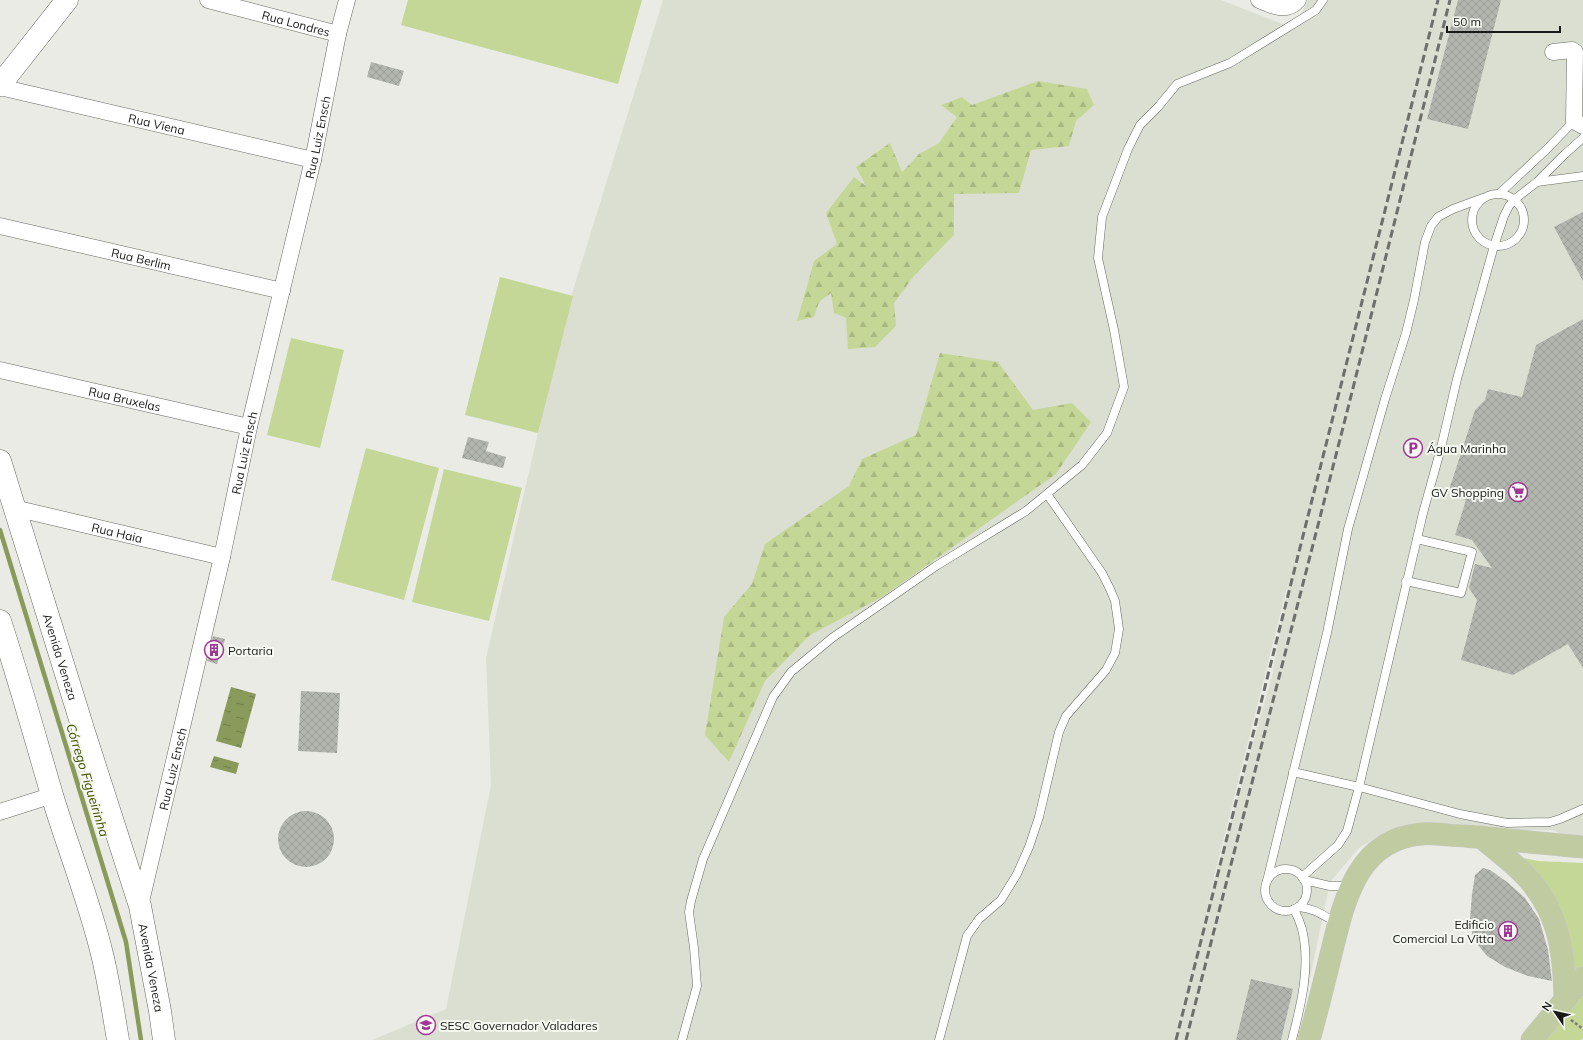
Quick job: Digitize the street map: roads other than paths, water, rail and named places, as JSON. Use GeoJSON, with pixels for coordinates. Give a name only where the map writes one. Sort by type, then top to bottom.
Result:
{"type":"FeatureCollection","features":[{"type":"Feature","properties":{"kind":"main road"},"geometry":{"type":"LineString","coordinates":[[0,86],[66,0]]}},
{"type":"Feature","properties":{"kind":"main road","name":"Avenida Veneza"},"geometry":{"type":"LineString","coordinates":[[0,461],[140,906],[164,1040]]}},
{"type":"Feature","properties":{"kind":"main road"},"geometry":{"type":"LineString","coordinates":[[0,621],[102,953],[111,995],[116,1037]]}},
{"type":"Feature","properties":{"kind":"main road"},"geometry":{"type":"LineString","coordinates":[[1309,1040],[1341,912],[1351,886],[1357,874],[1374,854],[1384,846],[1402,838],[1422,834],[1583,848]]}},
{"type":"Feature","properties":{"kind":"main road"},"geometry":{"type":"LineString","coordinates":[[1481,838],[1522,873],[1542,896],[1549,910],[1561,942],[1565,971],[1566,1009]]}},
{"type":"Feature","properties":{"kind":"main road"},"geometry":{"type":"LineString","coordinates":[[1532,1040],[1566,1009],[1583,978]]}},
{"type":"Feature","properties":{"kind":"street","name":"Rua Londres"},"geometry":{"type":"LineString","coordinates":[[208,0],[338,34]]}},
{"type":"Feature","properties":{"kind":"street","name":"Rua Luiz Ensch"},"geometry":{"type":"LineString","coordinates":[[140,906],[222,557],[249,427],[313,160],[338,34],[347,0]]}},
{"type":"Feature","properties":{"kind":"street"},"geometry":{"type":"LineString","coordinates":[[1259,0],[1273,7],[1288,7],[1298,0]]}},
{"type":"Feature","properties":{"kind":"street"},"geometry":{"type":"LineString","coordinates":[[1553,52],[1572,50],[1575,52],[1578,123]]}},
{"type":"Feature","properties":{"kind":"street","name":"Rua Viena"},"geometry":{"type":"LineString","coordinates":[[0,86],[313,160]]}},
{"type":"Feature","properties":{"kind":"street","name":"Rua Berlim"},"geometry":{"type":"LineString","coordinates":[[0,226],[282,292]]}},
{"type":"Feature","properties":{"kind":"street","name":"Rua Bruxelas"},"geometry":{"type":"LineString","coordinates":[[0,370],[249,427]]}},
{"type":"Feature","properties":{"kind":"street","name":"Rua Haia"},"geometry":{"type":"LineString","coordinates":[[14,508],[222,557]]}},
{"type":"Feature","properties":{"kind":"street"},"geometry":{"type":"LineString","coordinates":[[0,812],[53,796]]}},
{"type":"Feature","properties":{"kind":"lane"},"geometry":{"type":"LineString","coordinates":[[682,1040],[697,986],[689,912],[691,900],[703,859],[773,698],[790,672],[832,638],[936,566],[1026,511],[1082,465],[1107,433],[1124,387],[1114,330],[1098,258],[1102,217],[1128,149],[1140,125],[1158,107],[1177,84],[1230,63],[1316,10],[1323,0]]}},
{"type":"Feature","properties":{"kind":"lane"},"geometry":{"type":"LineString","coordinates":[[1500,193],[1547,149],[1578,123]]}},
{"type":"Feature","properties":{"kind":"lane"},"geometry":{"type":"LineString","coordinates":[[1303,879],[1338,845],[1347,831],[1359,787],[1406,581],[1457,379],[1494,246],[1507,210],[1515,199],[1537,182],[1583,138]]}},
{"type":"Feature","properties":{"kind":"lane"},"geometry":{"type":"LineString","coordinates":[[1537,182],[1583,176]]}},
{"type":"Feature","properties":{"kind":"lane"},"geometry":{"type":"LineString","coordinates":[[1338,924],[1308,907],[1284,911],[1272,906],[1265,894],[1267,881],[1327,633],[1348,529],[1385,398],[1406,333],[1425,242],[1431,226],[1438,217],[1453,209],[1491,194],[1500,193],[1515,199],[1520,205],[1524,212],[1524,227],[1515,240],[1502,246],[1494,246],[1485,243],[1478,238],[1471,221],[1474,208],[1483,198]]}},
{"type":"Feature","properties":{"kind":"lane"},"geometry":{"type":"LineString","coordinates":[[939,1040],[967,936],[979,919],[1001,900],[1017,874],[1029,847],[1039,817],[1059,732],[1066,716],[1106,670],[1115,653],[1119,630],[1115,601],[1110,589],[1102,573],[1047,494]]}},
{"type":"Feature","properties":{"kind":"lane"},"geometry":{"type":"LineString","coordinates":[[1406,581],[1460,594],[1472,552],[1417,539]]}},
{"type":"Feature","properties":{"kind":"lane"},"geometry":{"type":"LineString","coordinates":[[1293,772],[1359,787],[1460,814],[1507,823],[1550,822],[1560,820],[1582,811]]}},
{"type":"Feature","properties":{"kind":"lane"},"geometry":{"type":"LineString","coordinates":[[1267,881],[1277,871],[1284,869],[1297,872],[1303,879],[1307,890],[1306,896],[1296,908]]}},
{"type":"Feature","properties":{"kind":"lane"},"geometry":{"type":"LineString","coordinates":[[1303,879],[1330,886],[1351,886]]}},
{"type":"Feature","properties":{"kind":"lane"},"geometry":{"type":"LineString","coordinates":[[1292,1040],[1301,1004],[1305,964],[1302,929],[1296,908]]}},
{"type":"Feature","properties":{"kind":"water"},"geometry":{"type":"Polygon","coordinates":[[[231,687],[256,694],[241,748],[216,741],[231,687]]]}},
{"type":"Feature","properties":{"kind":"water"},"geometry":{"type":"Polygon","coordinates":[[[214,756],[239,763],[236,774],[210,767],[214,756]]]}},
{"type":"Feature","properties":{"kind":"waterway","name":"Córrego Figueirinha"},"geometry":{"type":"LineString","coordinates":[[0,530],[126,942],[141,1040]]}},
{"type":"Feature","properties":{"kind":"railway"},"geometry":{"type":"LineString","coordinates":[[1176,1040],[1438,0]]}},
{"type":"Feature","properties":{"kind":"railway"},"geometry":{"type":"LineString","coordinates":[[1186,1040],[1348,408],[1450,0]]}},
{"type":"Feature","properties":{"kind":"place","name":"Água Marinha"},"geometry":{"type":"Point","coordinates":[1413,448]}},
{"type":"Feature","properties":{"kind":"place","name":"GV Shopping"},"geometry":{"type":"Point","coordinates":[1518,492]}},
{"type":"Feature","properties":{"kind":"place","name":"Portaria"},"geometry":{"type":"Point","coordinates":[214,650]}},
{"type":"Feature","properties":{"kind":"place","name":"Edificio Comercial La Vitta"},"geometry":{"type":"Point","coordinates":[1508,931]}},
{"type":"Feature","properties":{"kind":"place","name":"SESC Governador Valadares"},"geometry":{"type":"Point","coordinates":[426,1025]}}]}
